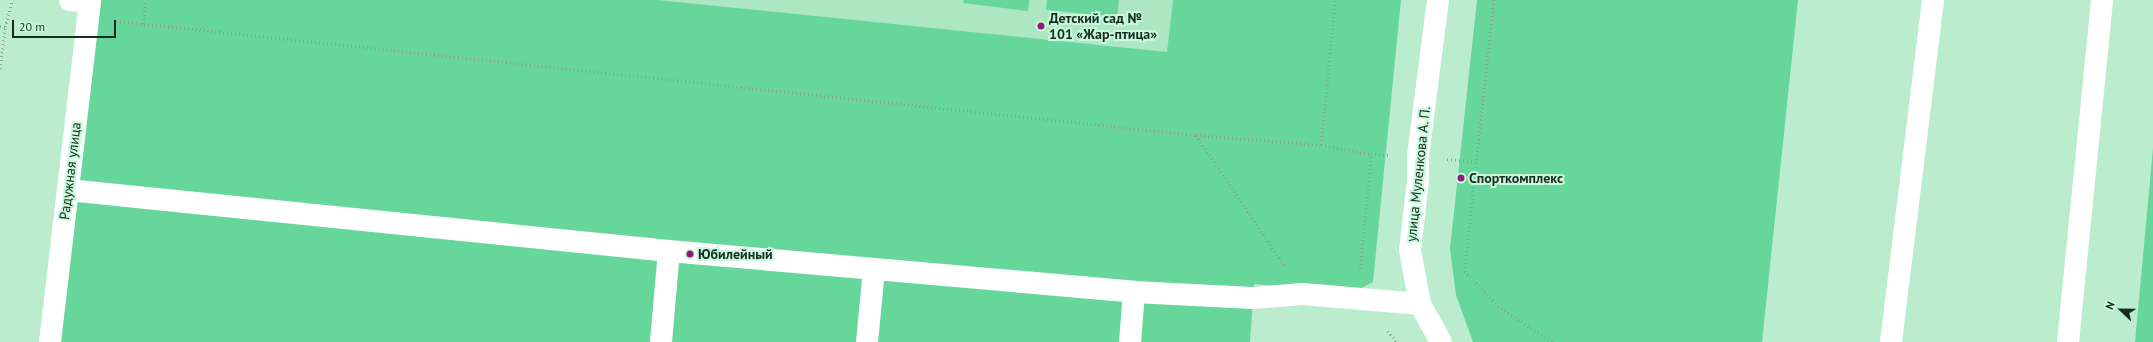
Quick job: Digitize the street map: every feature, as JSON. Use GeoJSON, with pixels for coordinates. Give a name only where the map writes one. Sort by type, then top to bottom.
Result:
{"type":"FeatureCollection","features":[{"type":"Feature","properties":{"kind":"street","name":"улица Муленкова А. П."},"geometry":{"type":"LineString","coordinates":[[1438,0],[1418,156],[1418,181],[1410,250],[1420,304],[1441,342]]}},
{"type":"Feature","properties":{"kind":"street"},"geometry":{"type":"LineString","coordinates":[[1892,342],[1933,0]]}},
{"type":"Feature","properties":{"kind":"street"},"geometry":{"type":"LineString","coordinates":[[2068,342],[2102,0]]}},
{"type":"Feature","properties":{"kind":"street","name":"Радужная улица"},"geometry":{"type":"LineString","coordinates":[[50,342],[68,190],[83,1]]}},
{"type":"Feature","properties":{"kind":"street"},"geometry":{"type":"LineString","coordinates":[[68,190],[669,251],[1134,292],[1253,298],[1303,294],[1420,304]]}},
{"type":"Feature","properties":{"kind":"street"},"geometry":{"type":"LineString","coordinates":[[661,342],[669,251]]}},
{"type":"Feature","properties":{"kind":"street"},"geometry":{"type":"LineString","coordinates":[[866,342],[874,269]]}},
{"type":"Feature","properties":{"kind":"street"},"geometry":{"type":"LineString","coordinates":[[1130,342],[1134,292]]}},
{"type":"Feature","properties":{"kind":"path"},"geometry":{"type":"LineString","coordinates":[[0,69],[5,27],[12,0]]}},
{"type":"Feature","properties":{"kind":"path"},"geometry":{"type":"LineString","coordinates":[[143,24],[146,0]]}},
{"type":"Feature","properties":{"kind":"path"},"geometry":{"type":"LineString","coordinates":[[1321,145],[1335,0]]}},
{"type":"Feature","properties":{"kind":"path"},"geometry":{"type":"LineString","coordinates":[[1494,0],[1465,271],[1498,306],[1552,342]]}},
{"type":"Feature","properties":{"kind":"path"},"geometry":{"type":"LineString","coordinates":[[83,1],[114,21],[1196,135],[1321,145],[1371,154],[1418,156],[1476,162]]}},
{"type":"Feature","properties":{"kind":"path"},"geometry":{"type":"LineString","coordinates":[[0,26],[5,27]]}},
{"type":"Feature","properties":{"kind":"path"},"geometry":{"type":"LineString","coordinates":[[1196,135],[1303,294]]}},
{"type":"Feature","properties":{"kind":"path"},"geometry":{"type":"LineString","coordinates":[[1371,154],[1359,284],[1363,299],[1397,342]]}},
{"type":"Feature","properties":{"kind":"shaded area","name":"Детский сад № 101 «Жар-птица»"},"geometry":{"type":"Polygon","coordinates":[[[658,0],[1173,0],[1167,52],[658,0]]]}},
{"type":"Feature","properties":{"kind":"green space"},"geometry":{"type":"Polygon","coordinates":[[[99,0],[658,0],[1167,52],[1173,0],[1401,0],[1373,282],[1354,292],[1254,284],[1250,342],[59,342],[99,0]]]}},
{"type":"Feature","properties":{"kind":"green space"},"geometry":{"type":"Polygon","coordinates":[[[964,0],[1029,0],[1028,11],[963,3],[964,0]]]}},
{"type":"Feature","properties":{"kind":"green space"},"geometry":{"type":"Polygon","coordinates":[[[1047,0],[1119,0],[1117,17],[1046,10],[1047,0]]]}},
{"type":"Feature","properties":{"kind":"green space"},"geometry":{"type":"Polygon","coordinates":[[[1477,0],[1798,0],[1762,342],[1473,342],[1456,295],[1450,249],[1477,0]]]}},
{"type":"Feature","properties":{"kind":"green space"},"geometry":{"type":"Polygon","coordinates":[[[2153,148],[2153,342],[2135,342],[2153,148]]]}},
{"type":"Feature","properties":{"kind":"place","name":"Детский сад № 101 «Жар-птица»"},"geometry":{"type":"Point","coordinates":[1041,26]}},
{"type":"Feature","properties":{"kind":"place","name":"Спорткомплекс"},"geometry":{"type":"Point","coordinates":[1461,178]}},
{"type":"Feature","properties":{"kind":"place","name":"Юбилейный"},"geometry":{"type":"Point","coordinates":[690,254]}}]}
